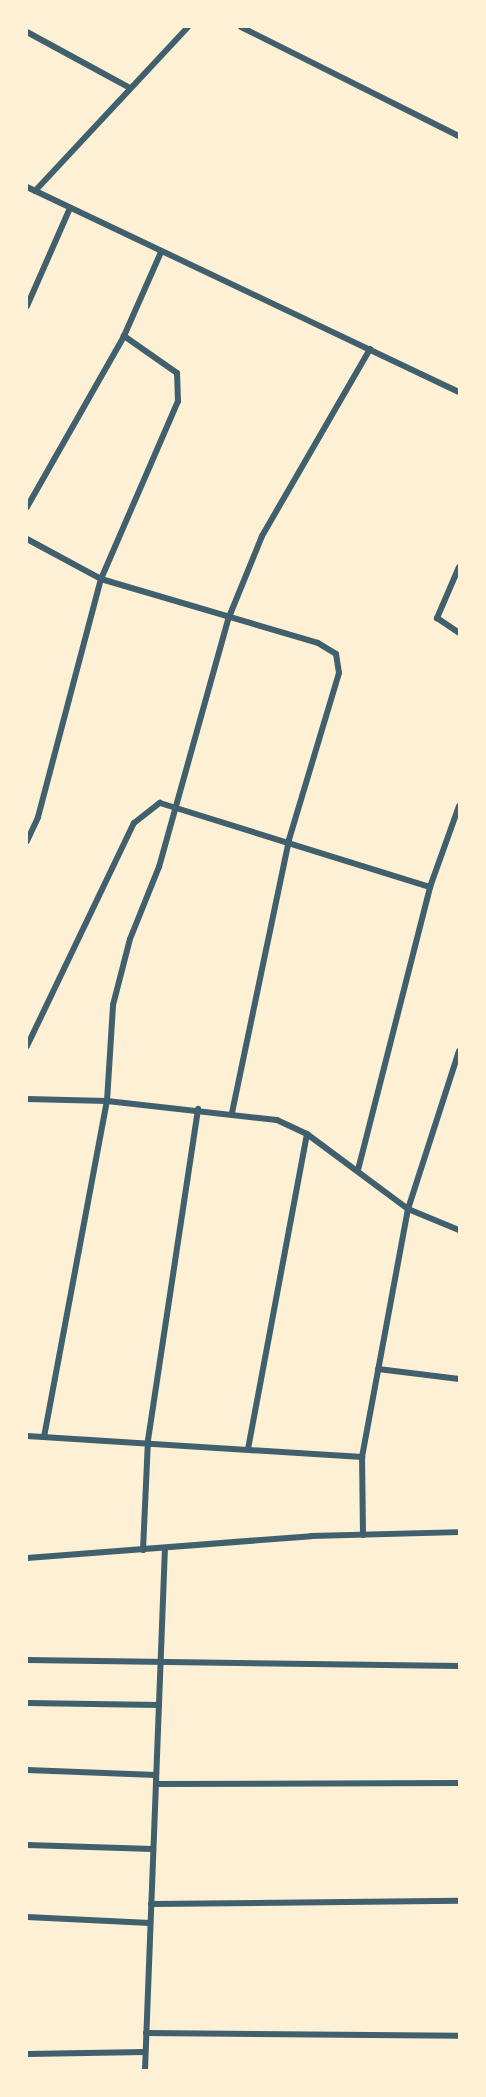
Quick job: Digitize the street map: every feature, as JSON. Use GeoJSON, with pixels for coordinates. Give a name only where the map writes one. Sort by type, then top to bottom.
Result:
{"type":"FeatureCollection","features":[{"type":"Feature","properties":{"kind":"street"},"geometry":{"type":"LineString","coordinates":[[35,191],[188,27]]}},
{"type":"Feature","properties":{"kind":"street"},"geometry":{"type":"LineString","coordinates":[[241,27],[459,136]]}},
{"type":"Feature","properties":{"kind":"street"},"geometry":{"type":"LineString","coordinates":[[27,32],[130,88]]}},
{"type":"Feature","properties":{"kind":"street"},"geometry":{"type":"LineString","coordinates":[[27,187],[459,392]]}},
{"type":"Feature","properties":{"kind":"street"},"geometry":{"type":"LineString","coordinates":[[27,306],[70,208]]}},
{"type":"Feature","properties":{"kind":"street"},"geometry":{"type":"LineString","coordinates":[[27,507],[124,336],[161,252]]}},
{"type":"Feature","properties":{"kind":"street"},"geometry":{"type":"LineString","coordinates":[[27,841],[38,817],[100,579],[181,385],[177,373],[124,336]]}},
{"type":"Feature","properties":{"kind":"street"},"geometry":{"type":"LineString","coordinates":[[44,1437],[107,1101],[121,969],[176,804],[229,617],[262,536],[370,349]]}},
{"type":"Feature","properties":{"kind":"street"},"geometry":{"type":"LineString","coordinates":[[27,539],[100,579],[318,643],[336,654],[339,674],[289,840],[232,1113]]}},
{"type":"Feature","properties":{"kind":"street"},"geometry":{"type":"LineString","coordinates":[[459,567],[437,618],[459,633]]}},
{"type":"Feature","properties":{"kind":"street"},"geometry":{"type":"LineString","coordinates":[[27,1046],[134,823],[151,807],[176,804],[430,887]]}},
{"type":"Feature","properties":{"kind":"street"},"geometry":{"type":"LineString","coordinates":[[358,1170],[430,887],[459,806]]}},
{"type":"Feature","properties":{"kind":"street"},"geometry":{"type":"LineString","coordinates":[[363,1534],[362,1457],[408,1209],[459,1050]]}},
{"type":"Feature","properties":{"kind":"street"},"geometry":{"type":"LineString","coordinates":[[27,1099],[107,1101],[198,1109],[277,1120],[307,1134],[408,1209],[459,1230]]}},
{"type":"Feature","properties":{"kind":"street"},"geometry":{"type":"LineString","coordinates":[[143,1550],[148,1440],[198,1109]]}},
{"type":"Feature","properties":{"kind":"street"},"geometry":{"type":"LineString","coordinates":[[248,1449],[307,1134]]}},
{"type":"Feature","properties":{"kind":"street"},"geometry":{"type":"LineString","coordinates":[[378,1369],[459,1379]]}},
{"type":"Feature","properties":{"kind":"street"},"geometry":{"type":"LineString","coordinates":[[27,1436],[148,1440],[362,1457]]}},
{"type":"Feature","properties":{"kind":"street"},"geometry":{"type":"LineString","coordinates":[[27,1558],[363,1534],[459,1532]]}},
{"type":"Feature","properties":{"kind":"street"},"geometry":{"type":"LineString","coordinates":[[145,2070],[165,1548]]}},
{"type":"Feature","properties":{"kind":"street"},"geometry":{"type":"LineString","coordinates":[[27,1660],[459,1666]]}},
{"type":"Feature","properties":{"kind":"street"},"geometry":{"type":"LineString","coordinates":[[27,1703],[159,1705]]}},
{"type":"Feature","properties":{"kind":"street"},"geometry":{"type":"LineString","coordinates":[[27,1770],[156,1775]]}},
{"type":"Feature","properties":{"kind":"street"},"geometry":{"type":"LineString","coordinates":[[156,1784],[459,1783]]}},
{"type":"Feature","properties":{"kind":"street"},"geometry":{"type":"LineString","coordinates":[[27,1845],[153,1849]]}},
{"type":"Feature","properties":{"kind":"street"},"geometry":{"type":"LineString","coordinates":[[151,1904],[459,1901]]}},
{"type":"Feature","properties":{"kind":"street"},"geometry":{"type":"LineString","coordinates":[[27,1917],[150,1923]]}},
{"type":"Feature","properties":{"kind":"street"},"geometry":{"type":"LineString","coordinates":[[146,2033],[459,2036]]}},
{"type":"Feature","properties":{"kind":"street"},"geometry":{"type":"LineString","coordinates":[[27,2054],[145,2052]]}}]}
